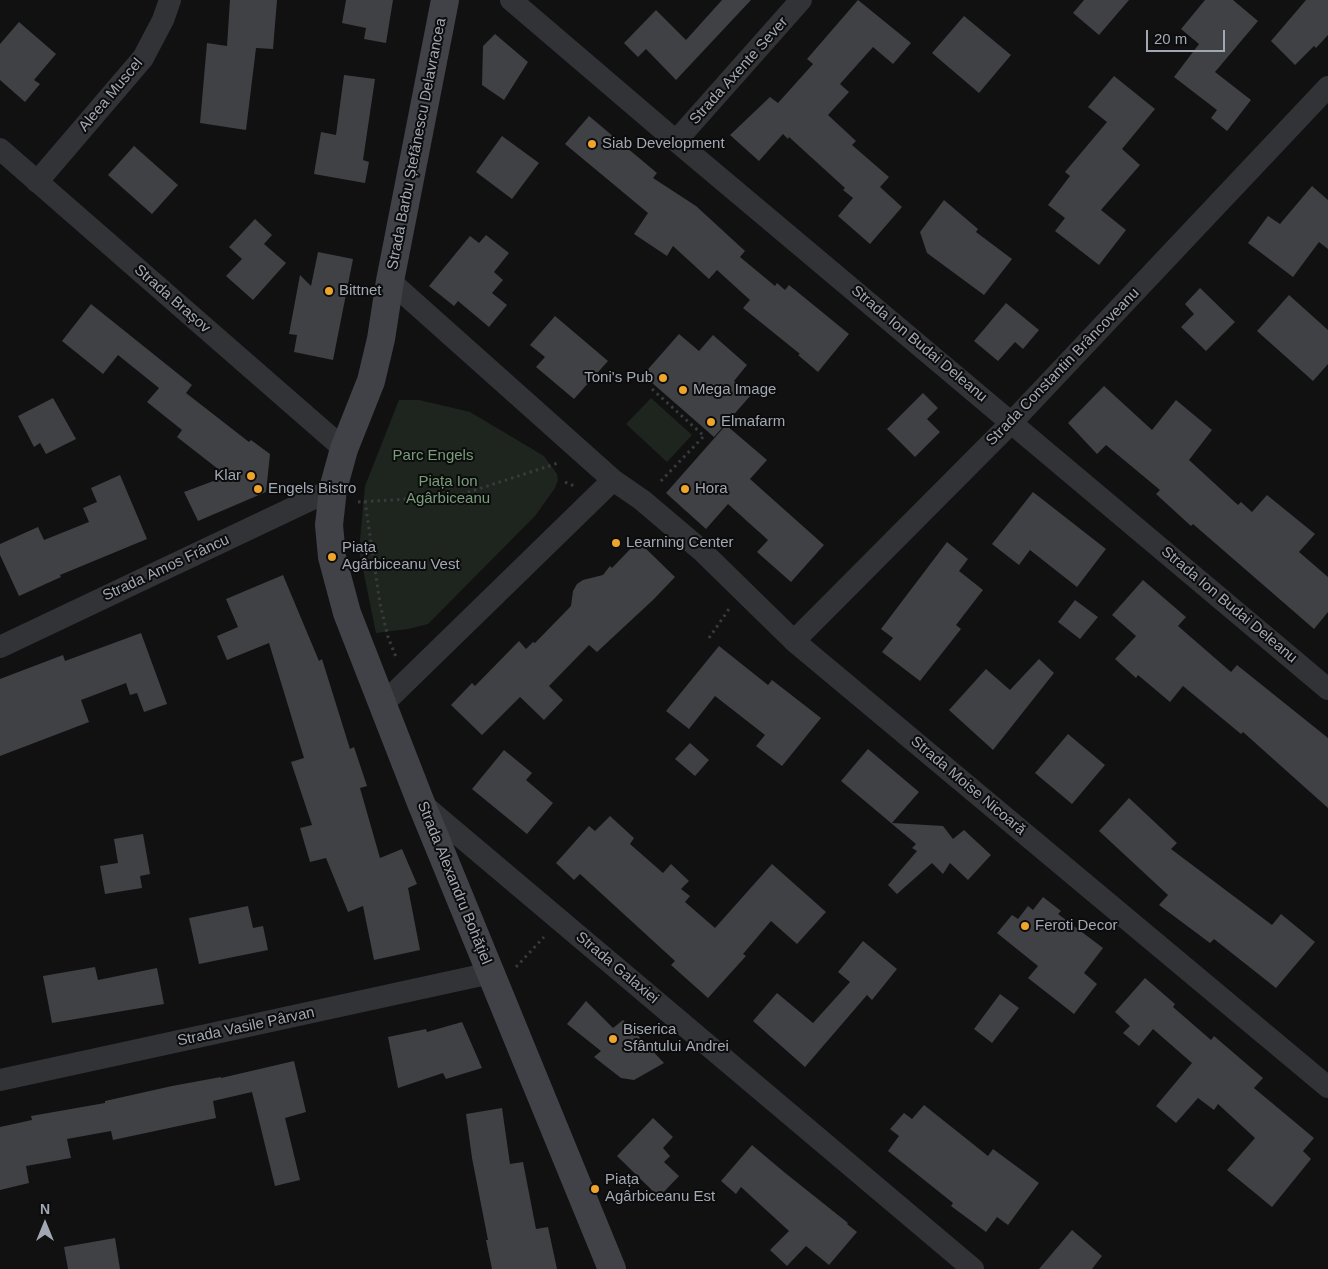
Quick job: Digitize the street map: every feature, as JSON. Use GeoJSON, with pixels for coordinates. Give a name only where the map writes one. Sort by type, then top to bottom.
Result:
{"type":"FeatureCollection","features":[{"type":"Feature","properties":{"kind":"main road","name":"Strada Barbu Ștefănescu Delavrancea"},"geometry":{"type":"LineString","coordinates":[[333,489],[344,449],[371,381],[381,339],[390,281],[446,0]]}},
{"type":"Feature","properties":{"kind":"main road","name":"Strada Alexandru Bohățiel"},"geometry":{"type":"LineString","coordinates":[[333,489],[329,525],[332,557],[348,613],[421,803],[612,1269]]}},
{"type":"Feature","properties":{"kind":"street","name":"Aleea Muscel"},"geometry":{"type":"LineString","coordinates":[[37,182],[143,58],[163,20],[170,0]]}},
{"type":"Feature","properties":{"kind":"street","name":"Strada Ion Budai Deleanu"},"geometry":{"type":"LineString","coordinates":[[511,0],[1328,689]]}},
{"type":"Feature","properties":{"kind":"street","name":"Strada Axente Sever"},"geometry":{"type":"LineString","coordinates":[[676,141],[801,0]]}},
{"type":"Feature","properties":{"kind":"street","name":"Strada Constantin Brâncoveanu"},"geometry":{"type":"LineString","coordinates":[[794,641],[1012,422],[1328,87]]}},
{"type":"Feature","properties":{"kind":"street","name":"Strada Brașov"},"geometry":{"type":"LineString","coordinates":[[0,149],[344,449]]}},
{"type":"Feature","properties":{"kind":"street"},"geometry":{"type":"LineString","coordinates":[[382,704],[613,480],[390,281]]}},
{"type":"Feature","properties":{"kind":"street","name":"Strada Moise Nicoară"},"geometry":{"type":"LineString","coordinates":[[613,480],[642,500],[701,550],[794,641],[1328,1087]]}},
{"type":"Feature","properties":{"kind":"street","name":"Strada Amos Frâncu"},"geometry":{"type":"LineString","coordinates":[[0,647],[333,489]]}},
{"type":"Feature","properties":{"kind":"street","name":"Strada Galaxiei"},"geometry":{"type":"LineString","coordinates":[[421,803],[973,1269]]}},
{"type":"Feature","properties":{"kind":"street","name":"Strada Vasile Pârvan"},"geometry":{"type":"LineString","coordinates":[[0,1080],[494,981]]}},
{"type":"Feature","properties":{"kind":"path"},"geometry":{"type":"LineString","coordinates":[[642,500],[704,436],[652,389]]}},
{"type":"Feature","properties":{"kind":"path"},"geometry":{"type":"LineString","coordinates":[[357,502],[457,496],[558,463]]}},
{"type":"Feature","properties":{"kind":"path"},"geometry":{"type":"LineString","coordinates":[[365,501],[380,604],[388,637]]}},
{"type":"Feature","properties":{"kind":"path"},"geometry":{"type":"LineString","coordinates":[[709,638],[742,590]]}},
{"type":"Feature","properties":{"kind":"path"},"geometry":{"type":"LineString","coordinates":[[494,981],[560,920]]}},
{"type":"Feature","properties":{"kind":"green space"},"geometry":{"type":"Polygon","coordinates":[[[651,398],[692,435],[667,462],[626,424],[651,398]]]}},
{"type":"Feature","properties":{"kind":"green space","name":"Piața Ion Agârbiceanu"},"geometry":{"type":"Polygon","coordinates":[[[399,400],[419,400],[470,412],[544,456],[557,474],[558,480],[555,488],[535,516],[428,624],[408,629],[376,633],[359,550],[365,486],[399,400]]]}},
{"type":"Feature","properties":{"kind":"building"},"geometry":{"type":"Polygon","coordinates":[[[230,0],[277,0],[273,49],[256,48],[246,130],[200,123],[207,43],[227,46],[230,0]]]}},
{"type":"Feature","properties":{"kind":"building"},"geometry":{"type":"Polygon","coordinates":[[[346,0],[393,0],[386,43],[364,39],[366,28],[342,23],[346,0]]]}},
{"type":"Feature","properties":{"kind":"building"},"geometry":{"type":"Polygon","coordinates":[[[722,0],[751,0],[676,80],[646,49],[638,57],[624,43],[656,10],[686,40],[722,0]]]}},
{"type":"Feature","properties":{"kind":"building"},"geometry":{"type":"Polygon","coordinates":[[[858,0],[911,43],[893,64],[873,47],[840,84],[849,92],[828,115],[856,141],[852,145],[889,177],[880,187],[902,207],[870,244],[838,216],[853,198],[843,190],[845,188],[789,137],[788,139],[783,134],[759,161],[730,135],[770,97],[778,103],[813,64],[807,59],[858,0]]]}},
{"type":"Feature","properties":{"kind":"building"},"geometry":{"type":"Polygon","coordinates":[[[1084,0],[1129,0],[1099,35],[1073,13],[1084,0]]]}},
{"type":"Feature","properties":{"kind":"building"},"geometry":{"type":"Polygon","coordinates":[[[1205,0],[1233,0],[1258,21],[1215,72],[1251,100],[1227,131],[1211,118],[1217,110],[1174,77],[1199,44],[1181,29],[1205,0]]]}},
{"type":"Feature","properties":{"kind":"building"},"geometry":{"type":"Polygon","coordinates":[[[1306,0],[1328,0],[1328,35],[1316,48],[1314,46],[1295,65],[1271,41],[1306,0]]]}},
{"type":"Feature","properties":{"kind":"building"},"geometry":{"type":"Polygon","coordinates":[[[964,16],[1011,55],[979,93],[932,53],[964,16]]]}},
{"type":"Feature","properties":{"kind":"building"},"geometry":{"type":"Polygon","coordinates":[[[19,22],[56,54],[34,80],[40,84],[25,102],[0,80],[0,44],[19,22]]]}},
{"type":"Feature","properties":{"kind":"building"},"geometry":{"type":"Polygon","coordinates":[[[495,34],[528,62],[504,100],[482,85],[483,46],[495,34]]]}},
{"type":"Feature","properties":{"kind":"building"},"geometry":{"type":"Polygon","coordinates":[[[344,75],[375,79],[363,160],[369,162],[365,183],[314,174],[321,132],[336,135],[344,75]]]}},
{"type":"Feature","properties":{"kind":"building"},"geometry":{"type":"Polygon","coordinates":[[[1114,76],[1155,109],[1122,149],[1140,165],[1101,210],[1126,230],[1099,265],[1055,231],[1065,218],[1048,205],[1070,176],[1065,172],[1107,122],[1088,107],[1114,76]]]}},
{"type":"Feature","properties":{"kind":"building"},"geometry":{"type":"Polygon","coordinates":[[[589,116],[657,173],[653,178],[696,206],[745,251],[740,257],[775,286],[777,283],[785,290],[789,285],[849,334],[818,372],[798,355],[800,354],[743,308],[750,300],[717,270],[709,279],[673,246],[667,256],[634,234],[648,213],[565,144],[589,116]]]}},
{"type":"Feature","properties":{"kind":"building"},"geometry":{"type":"Polygon","coordinates":[[[502,136],[539,163],[512,199],[476,172],[502,136]]]}},
{"type":"Feature","properties":{"kind":"building"},"geometry":{"type":"Polygon","coordinates":[[[134,146],[178,185],[152,214],[108,175],[134,146]]]}},
{"type":"Feature","properties":{"kind":"building"},"geometry":{"type":"Polygon","coordinates":[[[1312,186],[1328,200],[1328,249],[1319,242],[1293,277],[1248,243],[1268,216],[1280,224],[1312,186]]]}},
{"type":"Feature","properties":{"kind":"building"},"geometry":{"type":"Polygon","coordinates":[[[944,200],[978,229],[976,232],[1012,259],[984,295],[927,253],[920,232],[944,200]]]}},
{"type":"Feature","properties":{"kind":"building"},"geometry":{"type":"Polygon","coordinates":[[[255,219],[272,235],[264,244],[286,263],[253,300],[226,276],[242,259],[229,247],[255,219]]]}},
{"type":"Feature","properties":{"kind":"building"},"geometry":{"type":"Polygon","coordinates":[[[486,235],[509,253],[494,272],[503,280],[492,293],[507,305],[489,327],[458,301],[454,306],[429,286],[470,236],[479,243],[486,235]]]}},
{"type":"Feature","properties":{"kind":"building"},"geometry":{"type":"Polygon","coordinates":[[[318,252],[353,259],[333,360],[294,352],[297,335],[289,334],[300,275],[311,286],[318,252]]]}},
{"type":"Feature","properties":{"kind":"building"},"geometry":{"type":"Polygon","coordinates":[[[1200,288],[1235,322],[1206,351],[1181,327],[1194,314],[1185,304],[1200,288]]]}},
{"type":"Feature","properties":{"kind":"building"},"geometry":{"type":"Polygon","coordinates":[[[1289,295],[1328,330],[1328,364],[1313,381],[1257,331],[1289,295]]]}},
{"type":"Feature","properties":{"kind":"building"},"geometry":{"type":"Polygon","coordinates":[[[1006,303],[1039,330],[1023,349],[1015,342],[998,361],[974,341],[1006,303]]]}},
{"type":"Feature","properties":{"kind":"building"},"geometry":{"type":"Polygon","coordinates":[[[91,304],[192,385],[186,393],[249,442],[251,440],[270,454],[266,492],[198,521],[184,492],[227,476],[177,437],[182,430],[147,402],[159,388],[118,355],[103,374],[62,341],[91,304]]]}},
{"type":"Feature","properties":{"kind":"building"},"geometry":{"type":"Polygon","coordinates":[[[555,316],[608,361],[574,399],[536,367],[545,357],[530,345],[555,316]]]}},
{"type":"Feature","properties":{"kind":"building"},"geometry":{"type":"Polygon","coordinates":[[[679,334],[699,351],[713,335],[747,365],[734,381],[751,395],[714,437],[643,375],[679,334]]]}},
{"type":"Feature","properties":{"kind":"building"},"geometry":{"type":"Polygon","coordinates":[[[1104,386],[1152,430],[1176,400],[1212,430],[1189,460],[1238,505],[1241,502],[1252,512],[1267,495],[1315,534],[1299,552],[1328,577],[1328,612],[1314,629],[1193,524],[1191,526],[1156,494],[1160,490],[1106,445],[1097,454],[1068,423],[1104,386]]]}},
{"type":"Feature","properties":{"kind":"building"},"geometry":{"type":"Polygon","coordinates":[[[923,393],[938,408],[927,419],[940,432],[915,457],[887,429],[923,393]]]}},
{"type":"Feature","properties":{"kind":"building"},"geometry":{"type":"Polygon","coordinates":[[[53,398],[76,439],[46,454],[40,443],[34,447],[18,416],[53,398]]]}},
{"type":"Feature","properties":{"kind":"building"},"geometry":{"type":"Polygon","coordinates":[[[726,425],[767,460],[750,479],[824,545],[791,582],[757,552],[768,540],[728,504],[706,529],[666,493],[726,425]]]}},
{"type":"Feature","properties":{"kind":"building"},"geometry":{"type":"Polygon","coordinates":[[[120,475],[147,539],[60,575],[61,577],[19,596],[0,555],[0,544],[38,527],[44,540],[89,522],[83,508],[97,502],[91,488],[120,475]]]}},
{"type":"Feature","properties":{"kind":"building"},"geometry":{"type":"Polygon","coordinates":[[[1033,492],[1106,549],[1077,587],[1030,550],[1019,565],[992,544],[1033,492]]]}},
{"type":"Feature","properties":{"kind":"building"},"geometry":{"type":"Polygon","coordinates":[[[638,541],[675,577],[597,652],[589,645],[549,686],[563,700],[544,720],[520,697],[482,735],[451,705],[472,683],[475,686],[519,641],[526,649],[533,642],[535,643],[571,606],[573,591],[577,584],[583,580],[603,575],[610,566],[612,568],[638,541]]]}},
{"type":"Feature","properties":{"kind":"building"},"geometry":{"type":"Polygon","coordinates":[[[947,542],[968,559],[959,571],[983,590],[956,625],[961,629],[920,681],[882,652],[893,638],[881,629],[947,542]]]}},
{"type":"Feature","properties":{"kind":"building"},"geometry":{"type":"Polygon","coordinates":[[[283,575],[319,661],[322,659],[350,749],[354,747],[367,786],[360,788],[380,858],[402,849],[417,884],[408,888],[420,950],[374,960],[363,906],[348,912],[326,858],[310,862],[300,828],[312,825],[291,762],[304,758],[269,643],[227,660],[217,636],[238,627],[226,599],[283,575]]]}},
{"type":"Feature","properties":{"kind":"building"},"geometry":{"type":"Polygon","coordinates":[[[1143,580],[1186,617],[1178,626],[1231,672],[1237,665],[1328,738],[1328,808],[1243,732],[1241,734],[1183,686],[1170,702],[1138,675],[1136,678],[1115,659],[1136,636],[1112,615],[1143,580]]]}},
{"type":"Feature","properties":{"kind":"building"},"geometry":{"type":"Polygon","coordinates":[[[1075,600],[1098,617],[1080,639],[1058,622],[1075,600]]]}},
{"type":"Feature","properties":{"kind":"building"},"geometry":{"type":"Polygon","coordinates":[[[141,633],[167,704],[144,712],[137,693],[130,695],[126,683],[81,700],[89,722],[0,756],[0,679],[63,655],[65,661],[141,633]]]}},
{"type":"Feature","properties":{"kind":"building"},"geometry":{"type":"Polygon","coordinates":[[[719,646],[768,685],[772,680],[821,718],[782,766],[756,746],[765,735],[715,696],[689,729],[666,711],[719,646]]]}},
{"type":"Feature","properties":{"kind":"building"},"geometry":{"type":"Polygon","coordinates":[[[1039,659],[1054,673],[993,750],[949,710],[986,669],[1010,690],[1039,659]]]}},
{"type":"Feature","properties":{"kind":"building"},"geometry":{"type":"Polygon","coordinates":[[[1068,734],[1105,765],[1072,804],[1035,773],[1068,734]]]}},
{"type":"Feature","properties":{"kind":"building"},"geometry":{"type":"Polygon","coordinates":[[[690,743],[709,760],[695,776],[675,759],[690,743]]]}},
{"type":"Feature","properties":{"kind":"building"},"geometry":{"type":"Polygon","coordinates":[[[868,749],[919,792],[892,823],[943,826],[953,839],[964,830],[991,855],[968,880],[950,863],[943,874],[932,863],[897,894],[888,885],[917,851],[912,848],[916,844],[841,781],[868,749]]]}},
{"type":"Feature","properties":{"kind":"building"},"geometry":{"type":"Polygon","coordinates":[[[504,750],[532,773],[526,780],[553,803],[527,834],[472,789],[504,750]]]}},
{"type":"Feature","properties":{"kind":"building"},"geometry":{"type":"Polygon","coordinates":[[[1129,798],[1177,843],[1171,849],[1272,925],[1281,914],[1315,942],[1276,988],[1214,939],[1210,943],[1159,905],[1168,895],[1099,831],[1129,798]]]}},
{"type":"Feature","properties":{"kind":"building"},"geometry":{"type":"Polygon","coordinates":[[[610,816],[634,838],[630,844],[663,873],[671,864],[689,881],[681,889],[690,896],[685,902],[715,928],[772,864],[826,912],[797,944],[771,921],[743,954],[746,956],[708,998],[671,965],[675,961],[580,874],[574,880],[556,863],[589,826],[595,831],[610,816]]]}},
{"type":"Feature","properties":{"kind":"building"},"geometry":{"type":"Polygon","coordinates":[[[143,834],[150,874],[140,876],[142,888],[105,894],[100,866],[118,863],[114,839],[143,834]]]}},
{"type":"Feature","properties":{"kind":"building"},"geometry":{"type":"Polygon","coordinates":[[[1043,897],[1061,911],[1058,914],[1103,948],[1084,973],[1097,984],[1074,1014],[1028,978],[1038,966],[997,933],[1012,915],[1018,919],[1028,906],[1033,910],[1043,897]]]}},
{"type":"Feature","properties":{"kind":"building"},"geometry":{"type":"Polygon","coordinates":[[[248,906],[253,928],[263,926],[268,950],[199,964],[189,918],[248,906]]]}},
{"type":"Feature","properties":{"kind":"building"},"geometry":{"type":"Polygon","coordinates":[[[863,941],[897,969],[872,1000],[867,995],[805,1067],[753,1021],[777,993],[813,1023],[850,982],[838,972],[863,941]]]}},
{"type":"Feature","properties":{"kind":"building"},"geometry":{"type":"Polygon","coordinates":[[[95,967],[98,980],[157,968],[164,1004],[52,1023],[43,976],[95,967]]]}},
{"type":"Feature","properties":{"kind":"building"},"geometry":{"type":"Polygon","coordinates":[[[1145,978],[1175,1004],[1173,1007],[1211,1040],[1214,1036],[1263,1078],[1254,1088],[1314,1138],[1303,1151],[1311,1159],[1272,1207],[1227,1170],[1255,1138],[1218,1104],[1214,1110],[1198,1098],[1176,1123],[1156,1106],[1192,1063],[1153,1029],[1139,1046],[1123,1033],[1130,1026],[1115,1012],[1145,978]]]}},
{"type":"Feature","properties":{"kind":"building"},"geometry":{"type":"Polygon","coordinates":[[[1000,994],[1019,1008],[992,1043],[974,1029],[1000,994]]]}},
{"type":"Feature","properties":{"kind":"building","name":"Biserica Sfântului Andrei"},"geometry":{"type":"Polygon","coordinates":[[[586,1001],[613,1028],[623,1020],[664,1063],[634,1080],[621,1078],[594,1057],[601,1051],[567,1024],[586,1001]]]}},
{"type":"Feature","properties":{"kind":"building"},"geometry":{"type":"Polygon","coordinates":[[[462,1022],[482,1068],[446,1079],[443,1073],[398,1088],[388,1037],[426,1029],[427,1032],[462,1022]]]}},
{"type":"Feature","properties":{"kind":"building"},"geometry":{"type":"Polygon","coordinates":[[[294,1061],[306,1112],[285,1118],[300,1180],[275,1186],[252,1092],[213,1101],[216,1118],[113,1140],[111,1131],[67,1139],[71,1158],[26,1166],[29,1183],[0,1190],[0,1127],[32,1120],[31,1116],[105,1103],[105,1101],[172,1086],[221,1078],[294,1061]]]}},
{"type":"Feature","properties":{"kind":"building"},"geometry":{"type":"Polygon","coordinates":[[[924,1105],[988,1156],[993,1149],[1039,1183],[1008,1225],[997,1217],[986,1232],[951,1206],[953,1203],[888,1151],[899,1136],[890,1129],[904,1113],[912,1119],[924,1105]]]}},
{"type":"Feature","properties":{"kind":"building"},"geometry":{"type":"Polygon","coordinates":[[[502,1108],[510,1164],[523,1162],[536,1229],[548,1227],[557,1269],[492,1269],[466,1114],[502,1108]]]}},
{"type":"Feature","properties":{"kind":"building"},"geometry":{"type":"Polygon","coordinates":[[[653,1118],[673,1137],[663,1148],[670,1156],[664,1162],[679,1176],[659,1197],[617,1156],[653,1118]]]}},
{"type":"Feature","properties":{"kind":"building"},"geometry":{"type":"Polygon","coordinates":[[[752,1145],[857,1232],[829,1265],[806,1246],[787,1266],[770,1250],[789,1231],[741,1187],[736,1194],[721,1181],[752,1145]]]}},
{"type":"Feature","properties":{"kind":"building"},"geometry":{"type":"Polygon","coordinates":[[[1072,1230],[1102,1256],[1092,1269],[1039,1269],[1072,1230]]]}},
{"type":"Feature","properties":{"kind":"building"},"geometry":{"type":"Polygon","coordinates":[[[115,1238],[120,1269],[68,1269],[64,1247],[115,1238]]]}},
{"type":"Feature","properties":{"kind":"place","name":"Siab Development"},"geometry":{"type":"Point","coordinates":[592,144]}},
{"type":"Feature","properties":{"kind":"place","name":"Bittnet"},"geometry":{"type":"Point","coordinates":[329,291]}},
{"type":"Feature","properties":{"kind":"place","name":"Toni's Pub"},"geometry":{"type":"Point","coordinates":[663,378]}},
{"type":"Feature","properties":{"kind":"place","name":"Mega Image"},"geometry":{"type":"Point","coordinates":[683,390]}},
{"type":"Feature","properties":{"kind":"place","name":"Elmafarm"},"geometry":{"type":"Point","coordinates":[711,422]}},
{"type":"Feature","properties":{"kind":"place","name":"Klar"},"geometry":{"type":"Point","coordinates":[251,476]}},
{"type":"Feature","properties":{"kind":"place","name":"Engels Bistro"},"geometry":{"type":"Point","coordinates":[258,489]}},
{"type":"Feature","properties":{"kind":"place","name":"Hora"},"geometry":{"type":"Point","coordinates":[685,489]}},
{"type":"Feature","properties":{"kind":"place","name":"Learning Center"},"geometry":{"type":"Point","coordinates":[616,543]}},
{"type":"Feature","properties":{"kind":"place","name":"Piața Agârbiceanu Vest"},"geometry":{"type":"Point","coordinates":[332,557]}},
{"type":"Feature","properties":{"kind":"place","name":"Feroti Decor"},"geometry":{"type":"Point","coordinates":[1025,926]}},
{"type":"Feature","properties":{"kind":"place","name":"Biserica Sfântului Andrei"},"geometry":{"type":"Point","coordinates":[613,1039]}},
{"type":"Feature","properties":{"kind":"place","name":"Piața Agârbiceanu Est"},"geometry":{"type":"Point","coordinates":[595,1189]}},
{"type":"Feature","properties":{"kind":"park label","name":"Parc Engels"},"geometry":{"type":"Point","coordinates":[433,456]}}]}
